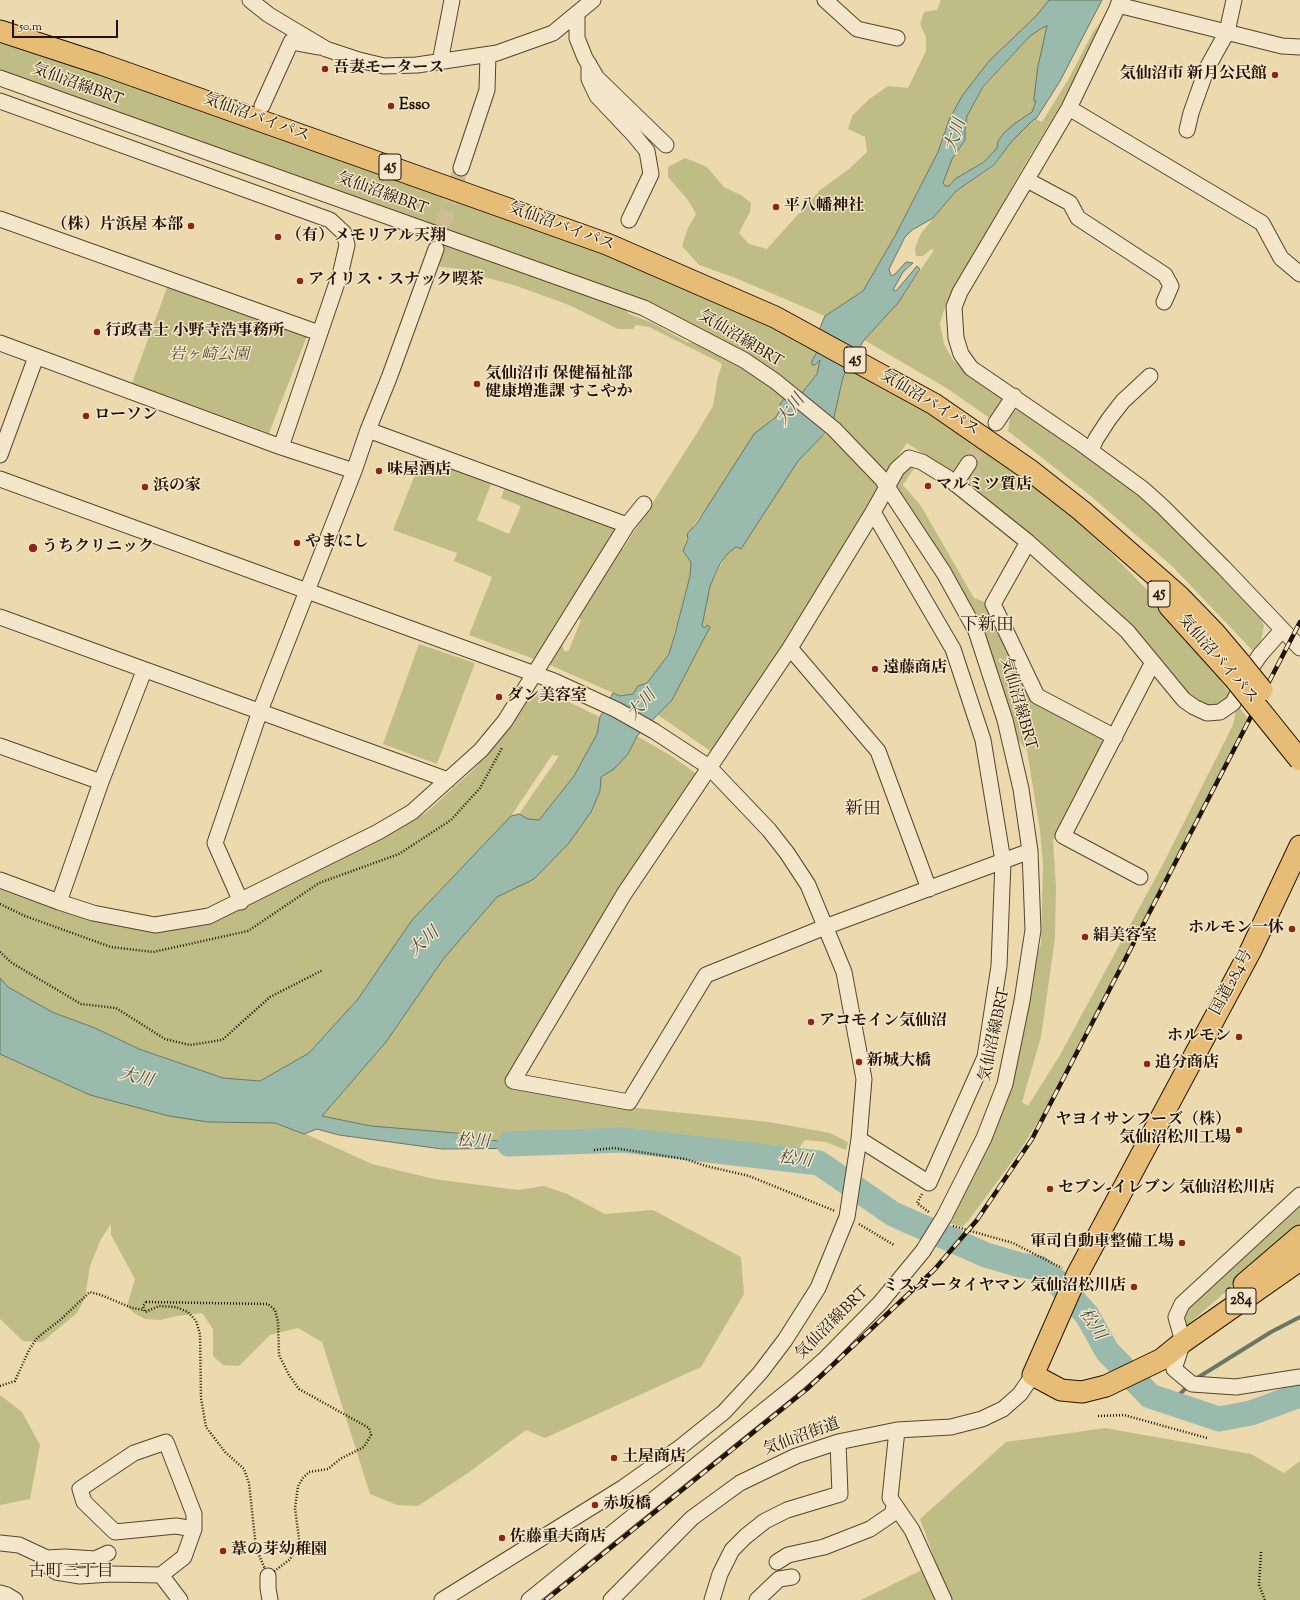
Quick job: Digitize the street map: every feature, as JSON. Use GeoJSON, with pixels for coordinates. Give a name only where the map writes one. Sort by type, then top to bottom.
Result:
{"type":"FeatureCollection","features":[{"type":"Feature","properties":{"kind":"highway","name":"気仙沼バイパス"},"geometry":{"type":"LineString","coordinates":[[0,31],[101,64],[607,244],[775,317],[934,404],[1031,471],[1082,511],[1180,597],[1214,632],[1238,671],[1300,760]]}},
{"type":"Feature","properties":{"kind":"highway","name":"気仙沼バイパス"},"geometry":{"type":"LineString","coordinates":[[1238,671],[1300,739]]}},
{"type":"Feature","properties":{"kind":"highway","name":"国道284号"},"geometry":{"type":"LineString","coordinates":[[1033,1375],[1077,1275],[1251,950],[1299,850]]}},
{"type":"Feature","properties":{"kind":"highway"},"geometry":{"type":"LineString","coordinates":[[1183,1342],[1218,1306],[1300,1236]]}},
{"type":"Feature","properties":{"kind":"highway","name":"284"},"geometry":{"type":"LineString","coordinates":[[1033,1375],[1060,1390],[1082,1392],[1106,1386],[1162,1359],[1183,1342],[1300,1260]]}},
{"type":"Feature","properties":{"kind":"highway","name":"284"},"geometry":{"type":"LineString","coordinates":[[1183,1342],[1226,1320],[1300,1278]]}},
{"type":"Feature","properties":{"kind":"street"},"geometry":{"type":"LineString","coordinates":[[250,0],[270,15],[326,49]]}},
{"type":"Feature","properties":{"kind":"street"},"geometry":{"type":"LineString","coordinates":[[440,62],[452,0]]}},
{"type":"Feature","properties":{"kind":"street"},"geometry":{"type":"LineString","coordinates":[[262,106],[291,42],[326,49],[359,60],[384,66],[417,65],[440,62],[488,55],[554,33],[593,0]]}},
{"type":"Feature","properties":{"kind":"street"},"geometry":{"type":"LineString","coordinates":[[825,0],[857,28],[897,38]]}},
{"type":"Feature","properties":{"kind":"street"},"geometry":{"type":"LineString","coordinates":[[1187,130],[1191,113],[1207,68],[1227,32],[1234,0]]}},
{"type":"Feature","properties":{"kind":"street"},"geometry":{"type":"LineString","coordinates":[[1300,47],[1282,46],[1120,3],[1084,80],[1069,108],[960,292],[954,307],[955,332],[961,354],[972,368],[1091,450],[1143,489],[1229,573],[1300,648]]}},
{"type":"Feature","properties":{"kind":"street"},"geometry":{"type":"LineString","coordinates":[[577,14],[577,38],[597,78],[666,145]]}},
{"type":"Feature","properties":{"kind":"street"},"geometry":{"type":"LineString","coordinates":[[460,168],[487,90],[488,55]]}},
{"type":"Feature","properties":{"kind":"street"},"geometry":{"type":"LineString","coordinates":[[589,64],[589,79],[597,96],[647,151],[651,174],[629,220]]}},
{"type":"Feature","properties":{"kind":"street","name":"気仙沼線BRT"},"geometry":{"type":"LineString","coordinates":[[0,78],[644,308],[744,360],[775,381],[834,429],[885,483],[944,573],[976,631],[1005,720],[1021,789],[1030,851],[1033,930],[1022,1001],[1005,1084],[984,1138],[942,1219],[923,1251],[875,1308],[798,1383],[529,1600]]}},
{"type":"Feature","properties":{"kind":"street"},"geometry":{"type":"LineString","coordinates":[[0,101],[330,220],[344,233],[347,245],[341,271],[281,447]]}},
{"type":"Feature","properties":{"kind":"street"},"geometry":{"type":"LineString","coordinates":[[1069,108],[1262,223],[1281,258],[1300,274]]}},
{"type":"Feature","properties":{"kind":"street"},"geometry":{"type":"LineString","coordinates":[[1027,180],[1070,202],[1078,218],[1165,275],[1171,286],[1164,302]]}},
{"type":"Feature","properties":{"kind":"street"},"geometry":{"type":"LineString","coordinates":[[0,219],[319,334]]}},
{"type":"Feature","properties":{"kind":"street"},"geometry":{"type":"LineString","coordinates":[[241,902],[216,843],[260,711],[354,471],[436,249]]}},
{"type":"Feature","properties":{"kind":"street"},"geometry":{"type":"LineString","coordinates":[[0,344],[281,447],[354,471]]}},
{"type":"Feature","properties":{"kind":"street"},"geometry":{"type":"LineString","coordinates":[[0,455],[36,357]]}},
{"type":"Feature","properties":{"kind":"street"},"geometry":{"type":"LineString","coordinates":[[1091,450],[1096,439],[1113,413],[1123,401],[1150,376]]}},
{"type":"Feature","properties":{"kind":"street"},"geometry":{"type":"LineString","coordinates":[[996,423],[1014,396]]}},
{"type":"Feature","properties":{"kind":"street"},"geometry":{"type":"LineString","coordinates":[[368,430],[627,525]]}},
{"type":"Feature","properties":{"kind":"street"},"geometry":{"type":"LineString","coordinates":[[1030,851],[825,927],[706,975],[629,1102],[513,1081],[624,894],[790,648],[873,512],[885,483],[909,458],[922,462],[955,484],[1028,542],[1127,631],[1152,664],[1189,704],[1207,713],[1220,712],[1233,703],[1247,674],[1282,630]]}},
{"type":"Feature","properties":{"kind":"street"},"geometry":{"type":"LineString","coordinates":[[955,484],[969,463]]}},
{"type":"Feature","properties":{"kind":"street"},"geometry":{"type":"LineString","coordinates":[[0,479],[307,593],[554,681],[617,710],[709,767],[769,830],[787,853],[808,885],[844,972],[864,1078],[859,1138],[847,1217],[814,1295],[785,1340],[760,1373],[724,1412],[624,1487],[442,1600]]}},
{"type":"Feature","properties":{"kind":"street"},"geometry":{"type":"LineString","coordinates":[[0,880],[93,913],[155,925],[209,916],[241,902],[378,832],[412,812],[480,750],[505,721],[627,525],[644,504]]}},
{"type":"Feature","properties":{"kind":"street"},"geometry":{"type":"LineString","coordinates":[[859,1138],[928,1183],[984,1057],[999,966],[1003,861],[983,740],[953,649],[873,512]]}},
{"type":"Feature","properties":{"kind":"street"},"geometry":{"type":"LineString","coordinates":[[1028,542],[993,604],[1037,696],[1115,737]]}},
{"type":"Feature","properties":{"kind":"street"},"geometry":{"type":"LineString","coordinates":[[0,617],[144,671],[260,711],[448,780]]}},
{"type":"Feature","properties":{"kind":"street"},"geometry":{"type":"LineString","coordinates":[[790,648],[878,751],[929,889]]}},
{"type":"Feature","properties":{"kind":"street"},"geometry":{"type":"LineString","coordinates":[[1140,876],[1062,836],[1152,664]]}},
{"type":"Feature","properties":{"kind":"street"},"geometry":{"type":"LineString","coordinates":[[59,902],[101,782],[144,671]]}},
{"type":"Feature","properties":{"kind":"street"},"geometry":{"type":"LineString","coordinates":[[0,746],[101,782]]}},
{"type":"Feature","properties":{"kind":"street"},"geometry":{"type":"LineString","coordinates":[[1300,1195],[1182,1304],[1176,1317],[1183,1342],[1174,1369],[1192,1384],[1236,1387],[1300,1377]]}},
{"type":"Feature","properties":{"kind":"street","name":"気仙沼街道"},"geometry":{"type":"LineString","coordinates":[[611,1600],[692,1518],[740,1483],[796,1456],[838,1442],[897,1430],[951,1427],[982,1419],[1003,1409],[1020,1394],[1033,1375]]}},
{"type":"Feature","properties":{"kind":"street"},"geometry":{"type":"LineString","coordinates":[[897,1430],[890,1484],[890,1498],[894,1507],[912,1530],[944,1600]]}},
{"type":"Feature","properties":{"kind":"street"},"geometry":{"type":"LineString","coordinates":[[47,1558],[45,1564],[56,1572],[80,1576],[111,1574],[161,1575],[184,1557],[194,1529],[194,1514],[166,1442],[134,1453],[80,1489],[84,1502],[115,1532],[176,1526],[194,1529]]}},
{"type":"Feature","properties":{"kind":"street"},"geometry":{"type":"LineString","coordinates":[[712,1600],[720,1574],[732,1550],[746,1536],[765,1521],[787,1510],[840,1494],[838,1442]]}},
{"type":"Feature","properties":{"kind":"street"},"geometry":{"type":"LineString","coordinates":[[777,1562],[788,1555],[824,1547],[870,1529],[892,1514],[894,1507]]}},
{"type":"Feature","properties":{"kind":"street"},"geometry":{"type":"LineString","coordinates":[[0,1543],[19,1545],[47,1558],[65,1556],[95,1559],[108,1553]]}},
{"type":"Feature","properties":{"kind":"street"},"geometry":{"type":"LineString","coordinates":[[161,1575],[180,1600]]}},
{"type":"Feature","properties":{"kind":"street"},"geometry":{"type":"LineString","coordinates":[[268,1576],[270,1600]]}},
{"type":"Feature","properties":{"kind":"street"},"geometry":{"type":"LineString","coordinates":[[756,1600],[779,1579],[792,1577]]}},
{"type":"Feature","properties":{"kind":"street"},"geometry":{"type":"LineString","coordinates":[[0,1593],[15,1600]]}},
{"type":"Feature","properties":{"kind":"path"},"geometry":{"type":"LineString","coordinates":[[0,952],[12,963],[81,1004],[116,1008],[165,1038],[190,1045],[222,1040],[270,997],[323,970]]}},
{"type":"Feature","properties":{"kind":"path"},"geometry":{"type":"LineString","coordinates":[[594,1150],[614,1148],[685,1159],[706,1166],[749,1176],[847,1217],[894,1245]]}},
{"type":"Feature","properties":{"kind":"path"},"geometry":{"type":"LineString","coordinates":[[928,1183],[917,1203],[942,1219],[1013,1243],[1077,1275]]}},
{"type":"Feature","properties":{"kind":"path"},"geometry":{"type":"LineString","coordinates":[[0,1386],[15,1381],[29,1350],[37,1338],[60,1320],[90,1292],[132,1308],[144,1310],[145,1312],[159,1306],[176,1307],[188,1312],[196,1321],[200,1334],[201,1398],[206,1427],[225,1452],[244,1469],[248,1483],[256,1548],[268,1576],[289,1560],[296,1551],[298,1539],[295,1508],[298,1486],[310,1472],[328,1469],[340,1459],[364,1447],[371,1435],[369,1428],[300,1389],[289,1375],[279,1355],[278,1322],[274,1310],[268,1304],[146,1302],[143,1306],[144,1310]]}},
{"type":"Feature","properties":{"kind":"path"},"geometry":{"type":"LineString","coordinates":[[1098,1416],[1124,1415],[1207,1438]]}},
{"type":"Feature","properties":{"kind":"path"},"geometry":{"type":"LineString","coordinates":[[1261,1552],[1259,1585],[1264,1600]]}},
{"type":"Feature","properties":{"kind":"green space"},"geometry":{"type":"Polygon","coordinates":[[[941,0],[1049,0],[1036,16],[1014,38],[949,120],[938,152],[895,236],[863,291],[825,316],[733,277],[699,265],[682,246],[688,228],[696,214],[688,200],[668,177],[668,167],[685,158],[707,167],[724,187],[741,195],[751,203],[750,212],[739,233],[749,244],[767,249],[820,190],[849,169],[867,152],[865,137],[848,129],[852,116],[868,100],[888,86],[908,88],[926,51],[926,37],[920,24],[924,12],[937,10],[941,0]]]}},
{"type":"Feature","properties":{"kind":"green space"},"geometry":{"type":"Polygon","coordinates":[[[1105,18],[1089,53],[1062,103],[1025,164],[947,301],[940,323],[944,344],[953,360],[977,382],[1001,398],[1002,402],[991,419],[948,389],[864,340],[898,303],[934,250],[931,249],[923,256],[916,256],[915,248],[921,233],[956,191],[994,166],[1012,141],[1034,118],[1042,122],[1068,80],[1093,32],[1105,18]]]}},
{"type":"Feature","properties":{"kind":"green space"},"geometry":{"type":"Polygon","coordinates":[[[1047,26],[1034,98],[1036,101],[1032,112],[998,140],[997,148],[984,162],[955,179],[949,186],[945,186],[943,183],[952,159],[965,140],[967,116],[984,87],[1030,36],[1047,26]]]}},
{"type":"Feature","properties":{"kind":"green space"},"geometry":{"type":"Polygon","coordinates":[[[0,41],[55,60],[111,76],[630,262],[820,348],[821,363],[817,374],[801,394],[729,345],[0,74],[0,41]]]}},
{"type":"Feature","properties":{"kind":"green space"},"geometry":{"type":"Polygon","coordinates":[[[451,242],[621,303],[629,314],[653,323],[687,342],[709,344],[745,366],[785,398],[776,417],[770,421],[693,526],[685,544],[685,555],[691,562],[690,576],[669,654],[647,683],[638,686],[633,694],[620,696],[548,664],[559,643],[562,645],[565,652],[569,650],[581,620],[576,615],[617,547],[623,549],[713,406],[718,376],[722,365],[719,362],[649,327],[636,325],[633,329],[618,329],[569,305],[514,285],[472,274],[461,269],[442,267],[436,264],[441,246],[451,242]]]}},
{"type":"Feature","properties":{"kind":"green space","name":"岩ヶ崎公園"},"geometry":{"type":"Polygon","coordinates":[[[168,285],[307,336],[269,433],[132,383],[168,285]]]}},
{"type":"Feature","properties":{"kind":"green space"},"geometry":{"type":"Polygon","coordinates":[[[849,365],[930,412],[1023,478],[1066,511],[1109,551],[1153,596],[1194,644],[1229,692],[1229,697],[1219,706],[1198,705],[1059,561],[1017,523],[965,484],[957,470],[948,471],[907,443],[883,477],[833,422],[843,377],[849,365]]]}},
{"type":"Feature","properties":{"kind":"green space"},"geometry":{"type":"Polygon","coordinates":[[[1014,410],[1022,411],[1099,465],[1135,493],[1187,539],[1261,618],[1264,626],[1261,641],[1254,652],[1172,566],[1092,497],[1008,431],[1011,412],[1014,410]]]}},
{"type":"Feature","properties":{"kind":"green space"},"geometry":{"type":"Polygon","coordinates":[[[829,432],[879,484],[824,585],[712,752],[658,715],[672,700],[710,627],[705,628],[702,626],[710,586],[727,554],[736,547],[741,549],[798,461],[816,441],[829,432]]]}},
{"type":"Feature","properties":{"kind":"green space"},"geometry":{"type":"Polygon","coordinates":[[[422,457],[491,484],[477,520],[509,534],[521,506],[501,498],[505,487],[621,529],[534,659],[469,635],[492,577],[454,561],[457,553],[393,530],[422,457]]]}},
{"type":"Feature","properties":{"kind":"green space"},"geometry":{"type":"Polygon","coordinates":[[[907,463],[917,464],[903,485],[921,506],[974,598],[988,603],[1033,702],[1102,738],[1103,743],[1053,840],[1056,887],[1055,938],[1041,1037],[1022,1102],[1028,1106],[1060,1055],[1164,862],[1233,725],[1237,704],[1248,719],[1041,1117],[1019,1152],[969,1220],[962,1227],[947,1222],[987,1140],[1035,959],[1041,944],[1043,866],[1040,830],[1027,751],[1018,740],[997,674],[891,488],[907,463]]]}},
{"type":"Feature","properties":{"kind":"green space"},"geometry":{"type":"Polygon","coordinates":[[[419,644],[475,663],[437,764],[383,744],[419,644]]]}},
{"type":"Feature","properties":{"kind":"green space"},"geometry":{"type":"Polygon","coordinates":[[[542,689],[600,717],[597,734],[574,776],[539,820],[528,819],[519,814],[559,756],[552,755],[511,816],[412,920],[358,999],[309,1053],[260,1081],[223,1078],[139,1049],[95,1028],[52,1012],[8,987],[0,978],[0,884],[161,930],[276,891],[369,846],[427,812],[474,769],[513,722],[529,693],[542,689]]]}},
{"type":"Feature","properties":{"kind":"green space"},"geometry":{"type":"Polygon","coordinates":[[[637,736],[673,757],[698,775],[507,1081],[512,1089],[637,1108],[769,1122],[830,1133],[848,1142],[846,1150],[826,1142],[805,1140],[799,1148],[752,1146],[701,1140],[582,1132],[501,1141],[456,1133],[371,1126],[322,1116],[386,1042],[444,958],[497,897],[534,879],[569,843],[591,812],[600,791],[601,777],[614,769],[628,754],[637,736]]]}},
{"type":"Feature","properties":{"kind":"green space"},"geometry":{"type":"Polygon","coordinates":[[[0,1054],[90,1095],[208,1122],[275,1123],[308,1135],[372,1164],[434,1179],[518,1190],[544,1186],[567,1194],[605,1214],[653,1210],[741,1257],[744,1294],[701,1367],[545,1438],[526,1430],[468,1473],[418,1506],[397,1505],[370,1494],[322,1342],[298,1328],[270,1335],[239,1366],[223,1365],[213,1356],[213,1329],[202,1313],[160,1320],[145,1319],[134,1313],[127,1306],[135,1279],[111,1235],[111,1224],[101,1239],[90,1266],[85,1298],[77,1313],[42,1342],[23,1341],[0,1319],[0,1054]]]}},
{"type":"Feature","properties":{"kind":"green space"},"geometry":{"type":"Polygon","coordinates":[[[1300,1200],[1300,1227],[1184,1328],[1181,1322],[1190,1303],[1300,1200]]]}},
{"type":"Feature","properties":{"kind":"green space"},"geometry":{"type":"Polygon","coordinates":[[[0,1395],[22,1412],[40,1445],[30,1499],[0,1505],[0,1395]]]}},
{"type":"Feature","properties":{"kind":"green space"},"geometry":{"type":"Polygon","coordinates":[[[1105,1428],[1251,1454],[1284,1473],[1300,1461],[1300,1600],[861,1600],[936,1563],[920,1519],[1006,1442],[1105,1428]]]}},
{"type":"Feature","properties":{"kind":"water","name":"大川"},"geometry":{"type":"Polygon","coordinates":[[[1049,0],[1102,0],[1060,81],[1036,119],[1034,119],[1012,141],[994,165],[956,191],[933,218],[912,230],[905,237],[889,269],[891,276],[895,274],[906,262],[913,263],[903,272],[893,290],[896,291],[917,266],[920,269],[898,303],[864,340],[849,365],[843,377],[833,422],[829,429],[798,461],[741,549],[736,547],[727,554],[720,564],[710,586],[702,626],[705,628],[707,625],[710,627],[672,700],[637,736],[628,754],[614,769],[601,777],[600,791],[591,812],[569,843],[534,879],[497,897],[444,958],[386,1042],[322,1116],[371,1126],[456,1133],[489,1140],[501,1141],[542,1137],[544,1148],[442,1149],[339,1135],[317,1129],[304,1134],[275,1123],[208,1122],[169,1116],[90,1095],[0,1054],[0,978],[8,987],[52,1012],[95,1028],[139,1049],[223,1078],[260,1081],[309,1053],[358,999],[412,920],[511,816],[519,814],[528,819],[539,820],[574,776],[597,734],[600,717],[613,693],[620,696],[633,694],[638,686],[647,683],[669,654],[690,576],[691,562],[683,551],[688,539],[687,534],[697,523],[754,434],[776,417],[781,408],[780,404],[785,398],[801,394],[817,374],[820,360],[815,365],[812,365],[812,361],[819,348],[820,328],[825,316],[863,291],[895,236],[938,152],[949,120],[962,96],[989,61],[1036,16],[1049,0]],[[1047,26],[1030,36],[983,87],[967,116],[965,140],[952,159],[943,183],[945,186],[949,186],[955,179],[984,162],[997,148],[998,141],[1004,133],[1032,112],[1036,101],[1034,101],[1034,98],[1038,66],[1047,26]]]}},
{"type":"Feature","properties":{"kind":"waterway","name":"松川"},"geometry":{"type":"LineString","coordinates":[[509,1144],[623,1140],[819,1163],[893,1214],[986,1255],[1020,1265],[1039,1268],[1056,1281],[1087,1315],[1107,1351],[1150,1396],[1219,1419],[1251,1413],[1300,1395]]}},
{"type":"Feature","properties":{"kind":"waterway"},"geometry":{"type":"LineString","coordinates":[[1194,1380],[1271,1332],[1300,1317]]}},
{"type":"Feature","properties":{"kind":"waterway"},"geometry":{"type":"LineString","coordinates":[[1171,1403],[1189,1385]]}},
{"type":"Feature","properties":{"kind":"tunnel"},"geometry":{"type":"LineString","coordinates":[[436,247],[461,168]]}},
{"type":"Feature","properties":{"kind":"tunnel"},"geometry":{"type":"LineString","coordinates":[[969,463],[996,423]]}},
{"type":"Feature","properties":{"kind":"railway"},"geometry":{"type":"LineString","coordinates":[[546,1600],[807,1389],[934,1270],[977,1220],[1032,1139],[1300,622]]}},
{"type":"Feature","properties":{"kind":"place","name":"吾妻モータース"},"geometry":{"type":"Point","coordinates":[325,69]}},
{"type":"Feature","properties":{"kind":"place","name":"気仙沼市 新月公民館"},"geometry":{"type":"Point","coordinates":[1275,75]}},
{"type":"Feature","properties":{"kind":"place","name":"Esso"},"geometry":{"type":"Point","coordinates":[391,106]}},
{"type":"Feature","properties":{"kind":"place","name":"平八幡神社"},"geometry":{"type":"Point","coordinates":[776,207]}},
{"type":"Feature","properties":{"kind":"place","name":"（株）片浜屋 本部"},"geometry":{"type":"Point","coordinates":[191,226]}},
{"type":"Feature","properties":{"kind":"place","name":"（有）メモリアル天翔"},"geometry":{"type":"Point","coordinates":[278,237]}},
{"type":"Feature","properties":{"kind":"place","name":"アイリス・スナック喫茶"},"geometry":{"type":"Point","coordinates":[300,281]}},
{"type":"Feature","properties":{"kind":"place","name":"行政書士 小野寺浩事務所"},"geometry":{"type":"Point","coordinates":[97,332]}},
{"type":"Feature","properties":{"kind":"place","name":"気仙沼市 保健福祉部 健康増進課 すこやか"},"geometry":{"type":"Point","coordinates":[477,384]}},
{"type":"Feature","properties":{"kind":"place","name":"ローソン"},"geometry":{"type":"Point","coordinates":[86,416]}},
{"type":"Feature","properties":{"kind":"place","name":"味屋酒店"},"geometry":{"type":"Point","coordinates":[379,471]}},
{"type":"Feature","properties":{"kind":"place","name":"マルミツ質店"},"geometry":{"type":"Point","coordinates":[928,486]}},
{"type":"Feature","properties":{"kind":"place","name":"浜の家"},"geometry":{"type":"Point","coordinates":[145,487]}},
{"type":"Feature","properties":{"kind":"place","name":"やまにし"},"geometry":{"type":"Point","coordinates":[297,543]}},
{"type":"Feature","properties":{"kind":"place","name":"うちクリニック"},"geometry":{"type":"Point","coordinates":[33,548]}},
{"type":"Feature","properties":{"kind":"place","name":"遠藤商店"},"geometry":{"type":"Point","coordinates":[875,669]}},
{"type":"Feature","properties":{"kind":"place","name":"ダン美容室"},"geometry":{"type":"Point","coordinates":[499,697]}},
{"type":"Feature","properties":{"kind":"place","name":"ホルモン一休"},"geometry":{"type":"Point","coordinates":[1292,929]}},
{"type":"Feature","properties":{"kind":"place","name":"絹美容室"},"geometry":{"type":"Point","coordinates":[1085,937]}},
{"type":"Feature","properties":{"kind":"place","name":"アコモイン気仙沼"},"geometry":{"type":"Point","coordinates":[811,1022]}},
{"type":"Feature","properties":{"kind":"place","name":"ホルモン"},"geometry":{"type":"Point","coordinates":[1239,1037]}},
{"type":"Feature","properties":{"kind":"place","name":"新城大橋"},"geometry":{"type":"Point","coordinates":[859,1062]}},
{"type":"Feature","properties":{"kind":"place","name":"追分商店"},"geometry":{"type":"Point","coordinates":[1147,1064]}},
{"type":"Feature","properties":{"kind":"place","name":"ヤヨイサンフーズ（株） 気仙沼松川工場"},"geometry":{"type":"Point","coordinates":[1239,1130]}},
{"type":"Feature","properties":{"kind":"place","name":"セブン-イレブン 気仙沼松川店"},"geometry":{"type":"Point","coordinates":[1050,1189]}},
{"type":"Feature","properties":{"kind":"place","name":"軍司自動車整備工場"},"geometry":{"type":"Point","coordinates":[1182,1243]}},
{"type":"Feature","properties":{"kind":"place","name":"ミスタータイヤマン 気仙沼松川店"},"geometry":{"type":"Point","coordinates":[1134,1287]}},
{"type":"Feature","properties":{"kind":"place","name":"土屋商店"},"geometry":{"type":"Point","coordinates":[614,1458]}},
{"type":"Feature","properties":{"kind":"place","name":"赤坂橋"},"geometry":{"type":"Point","coordinates":[595,1505]}},
{"type":"Feature","properties":{"kind":"place","name":"佐藤重夫商店"},"geometry":{"type":"Point","coordinates":[502,1538]}},
{"type":"Feature","properties":{"kind":"place","name":"葦の芽幼稚園"},"geometry":{"type":"Point","coordinates":[223,1551]}},
{"type":"Feature","properties":{"kind":"district","name":"下新田"},"geometry":{"type":"Point","coordinates":[987,627]}},
{"type":"Feature","properties":{"kind":"district","name":"新田"},"geometry":{"type":"Point","coordinates":[863,811]}},
{"type":"Feature","properties":{"kind":"district","name":"古町三丁目"},"geometry":{"type":"Point","coordinates":[71,1573]}}]}
